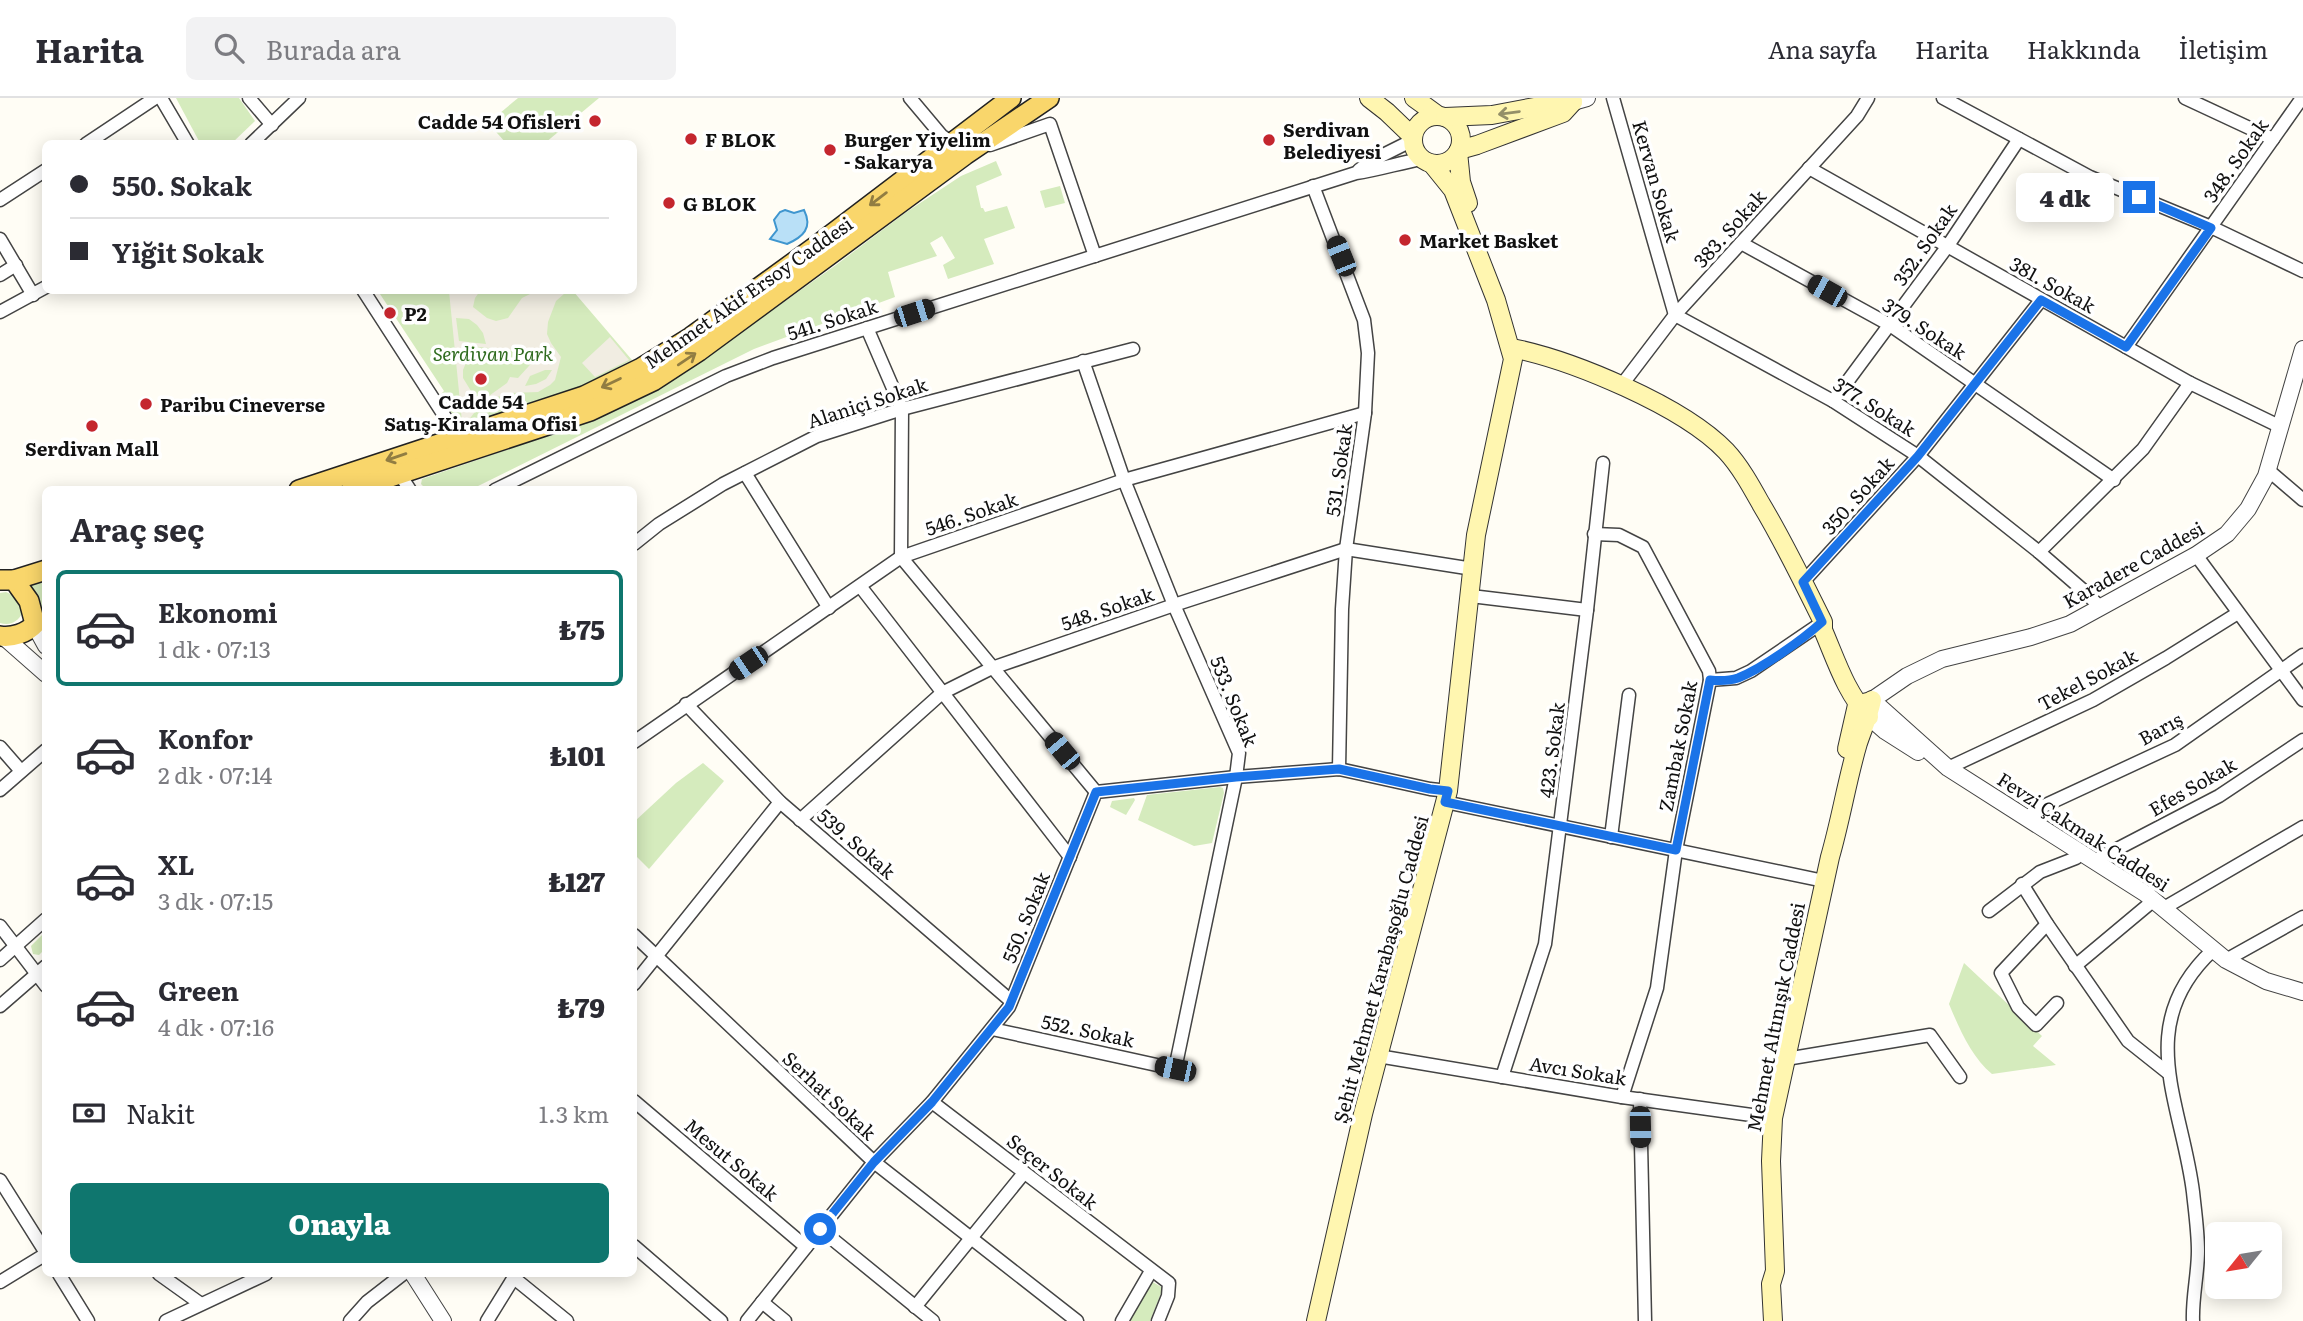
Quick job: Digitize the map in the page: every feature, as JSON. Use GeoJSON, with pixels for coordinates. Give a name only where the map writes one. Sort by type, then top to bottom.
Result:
{"type":"FeatureCollection","features":[{"type":"Feature","properties":{"kind":"main road","name":"Mehmet Akif Ersoy Caddesi"},"geometry":{"type":"LineString","coordinates":[[311,486],[584,396],[641,368],[691,337],[746,297],[1011,98]]}},
{"type":"Feature","properties":{"kind":"main road","name":"Mehmet Akif Ersoy Caddesi"},"geometry":{"type":"LineString","coordinates":[[362,486],[590,411],[653,382],[970,152],[1049,98]]}},
{"type":"Feature","properties":{"kind":"main road"},"geometry":{"type":"LineString","coordinates":[[1368,98],[1387,112],[1413,139],[1416,153],[1427,161],[1447,162],[1458,151],[1563,113],[1568,100]]}},
{"type":"Feature","properties":{"kind":"main road"},"geometry":{"type":"LineString","coordinates":[[1414,98],[1458,129],[1461,140],[1458,151]]}},
{"type":"Feature","properties":{"kind":"main road"},"geometry":{"type":"LineString","coordinates":[[1413,139],[1421,122],[1433,116],[1518,112],[1568,100]]}},
{"type":"Feature","properties":{"kind":"main road","name":"Şehit Mehmet Karabaşoğlu Caddesi"},"geometry":{"type":"LineString","coordinates":[[1458,151],[1461,182],[1475,225],[1481,257]]}},
{"type":"Feature","properties":{"kind":"main road","name":"Şehit Mehmet Karabaşoğlu Caddesi"},"geometry":{"type":"LineString","coordinates":[[1316,1321],[1378,1056],[1447,797],[1480,516],[1513,359],[1512,348],[1481,257],[1453,190],[1427,161]]}},
{"type":"Feature","properties":{"kind":"main road","name":"Fevzi Çakmak Caddesi"},"geometry":{"type":"LineString","coordinates":[[1512,348],[1586,371],[1621,386],[1676,414],[1727,452],[1758,498],[1822,622],[1829,627],[1859,683],[1866,707]]}},
{"type":"Feature","properties":{"kind":"main road"},"geometry":{"type":"LineString","coordinates":[[4,579],[42,571]]}},
{"type":"Feature","properties":{"kind":"main road"},"geometry":{"type":"LineString","coordinates":[[2,636],[19,634],[38,624],[29,601],[4,579]]}},
{"type":"Feature","properties":{"kind":"main road","name":"Mehmet Altınışık Caddesi"},"geometry":{"type":"LineString","coordinates":[[1773,1321],[1773,1118],[1830,857],[1836,810],[1866,707]]}},
{"type":"Feature","properties":{"kind":"main road","name":"Mehmet Altınışık Caddesi"},"geometry":{"type":"LineString","coordinates":[[1775,1271],[1782,1284],[1785,1321]]}},
{"type":"Feature","properties":{"kind":"street"},"geometry":{"type":"LineString","coordinates":[[92,140],[155,98]]}},
{"type":"Feature","properties":{"kind":"street"},"geometry":{"type":"LineString","coordinates":[[161,98],[186,140]]}},
{"type":"Feature","properties":{"kind":"street"},"geometry":{"type":"LineString","coordinates":[[249,98],[268,134],[299,98]]}},
{"type":"Feature","properties":{"kind":"street"},"geometry":{"type":"LineString","coordinates":[[911,98],[942,136],[952,143]]}},
{"type":"Feature","properties":{"kind":"street","name":"Kervan Sokak"},"geometry":{"type":"LineString","coordinates":[[1613,98],[1675,314]]}},
{"type":"Feature","properties":{"kind":"street","name":"383. Sokak"},"geometry":{"type":"LineString","coordinates":[[1621,386],[1675,314],[1857,116],[1868,98]]}},
{"type":"Feature","properties":{"kind":"street"},"geometry":{"type":"LineString","coordinates":[[2185,98],[2201,101],[2273,139]]}},
{"type":"Feature","properties":{"kind":"street","name":"348. Sokak"},"geometry":{"type":"LineString","coordinates":[[2126,347],[2302,98]]}},
{"type":"Feature","properties":{"kind":"street"},"geometry":{"type":"LineString","coordinates":[[1950,99],[2091,177],[2303,271]]}},
{"type":"Feature","properties":{"kind":"street"},"geometry":{"type":"LineString","coordinates":[[970,152],[1050,124],[1096,256]]}},
{"type":"Feature","properties":{"kind":"street"},"geometry":{"type":"LineString","coordinates":[[1356,173],[1373,160],[1413,139]]}},
{"type":"Feature","properties":{"kind":"street","name":"352. Sokak"},"geometry":{"type":"LineString","coordinates":[[1833,401],[1947,247],[2019,139]]}},
{"type":"Feature","properties":{"kind":"street"},"geometry":{"type":"LineString","coordinates":[[1356,173],[1377,170],[1400,162],[1427,161]]}},
{"type":"Feature","properties":{"kind":"street","name":"381. Sokak"},"geometry":{"type":"LineString","coordinates":[[1809,168],[2190,383],[2281,427]]}},
{"type":"Feature","properties":{"kind":"street"},"geometry":{"type":"LineString","coordinates":[[0,200],[42,173]]}},
{"type":"Feature","properties":{"kind":"street","name":"541. Sokak"},"geometry":{"type":"LineString","coordinates":[[503,486],[726,376],[773,358],[1356,173]]}},
{"type":"Feature","properties":{"kind":"street","name":"531. Sokak"},"geometry":{"type":"LineString","coordinates":[[1313,186],[1364,320],[1368,353],[1365,413],[1346,549],[1339,769]]}},
{"type":"Feature","properties":{"kind":"street"},"geometry":{"type":"LineString","coordinates":[[0,239],[33,295]]}},
{"type":"Feature","properties":{"kind":"street","name":"379. Sokak"},"geometry":{"type":"LineString","coordinates":[[1741,243],[1890,325],[2115,480]]}},
{"type":"Feature","properties":{"kind":"street"},"geometry":{"type":"LineString","coordinates":[[0,275],[16,265]]}},
{"type":"Feature","properties":{"kind":"street"},"geometry":{"type":"LineString","coordinates":[[0,312],[42,290]]}},
{"type":"Feature","properties":{"kind":"street"},"geometry":{"type":"LineString","coordinates":[[366,294],[458,437]]}},
{"type":"Feature","properties":{"kind":"street","name":"350. Sokak"},"geometry":{"type":"LineString","coordinates":[[1803,582],[1918,456],[2041,300]]}},
{"type":"Feature","properties":{"kind":"street","name":"377. Sokak"},"geometry":{"type":"LineString","coordinates":[[1675,314],[1833,401],[1918,456],[2039,552],[2101,608]]}},
{"type":"Feature","properties":{"kind":"street"},"geometry":{"type":"LineString","coordinates":[[867,328],[902,409],[901,557],[1096,792],[1339,769],[1430,789],[1447,797],[1561,826],[1825,881]]}},
{"type":"Feature","properties":{"kind":"street","name":"Alaniçi Sokak"},"geometry":{"type":"LineString","coordinates":[[637,542],[659,524],[745,473],[817,436],[902,409],[1133,349]]}},
{"type":"Feature","properties":{"kind":"street","name":"Karadere Caddesi"},"geometry":{"type":"LineString","coordinates":[[1866,707],[1907,676],[1942,659],[2053,631],[2101,608],[2196,555],[2227,534],[2248,509],[2268,470],[2298,385],[2303,349]]}},
{"type":"Feature","properties":{"kind":"street","name":"533. Sokak"},"geometry":{"type":"LineString","coordinates":[[1083,361],[1124,480],[1174,605],[1239,753],[1175,1069]]}},
{"type":"Feature","properties":{"kind":"street"},"geometry":{"type":"LineString","coordinates":[[2039,552],[2115,480],[2143,449],[2190,383]]}},
{"type":"Feature","properties":{"kind":"street","name":"546. Sokak"},"geometry":{"type":"LineString","coordinates":[[637,740],[901,557],[1124,480],[1365,413]]}},
{"type":"Feature","properties":{"kind":"street","name":"423. Sokak"},"geometry":{"type":"LineString","coordinates":[[1502,1077],[1545,944],[1587,610],[1602,463]]}},
{"type":"Feature","properties":{"kind":"street"},"geometry":{"type":"LineString","coordinates":[[2268,470],[2303,500]]}},
{"type":"Feature","properties":{"kind":"street"},"geometry":{"type":"LineString","coordinates":[[399,473],[407,486]]}},
{"type":"Feature","properties":{"kind":"street"},"geometry":{"type":"LineString","coordinates":[[745,473],[830,608]]}},
{"type":"Feature","properties":{"kind":"street","name":"Zambak Sokak"},"geometry":{"type":"LineString","coordinates":[[1594,534],[1619,536],[1643,547],[1709,671],[1710,680],[1676,850],[1657,988],[1622,1097]]}},
{"type":"Feature","properties":{"kind":"street","name":"548. Sokak"},"geometry":{"type":"LineString","coordinates":[[800,820],[942,693],[992,668],[1346,549],[1474,569]]}},
{"type":"Feature","properties":{"kind":"street"},"geometry":{"type":"LineString","coordinates":[[2196,555],[2303,700]]}},
{"type":"Feature","properties":{"kind":"street"},"geometry":{"type":"LineString","coordinates":[[860,586],[1070,857]]}},
{"type":"Feature","properties":{"kind":"street"},"geometry":{"type":"LineString","coordinates":[[1471,596],[1587,610]]}},
{"type":"Feature","properties":{"kind":"street","name":"Tekel Sokak"},"geometry":{"type":"LineString","coordinates":[[1948,768],[2093,701],[2166,659],[2238,612]]}},
{"type":"Feature","properties":{"kind":"street"},"geometry":{"type":"LineString","coordinates":[[1710,680],[1725,681],[1751,671],[1822,622]]}},
{"type":"Feature","properties":{"kind":"street"},"geometry":{"type":"LineString","coordinates":[[2,636],[42,671]]}},
{"type":"Feature","properties":{"kind":"street","name":"Barış"},"geometry":{"type":"LineString","coordinates":[[2028,818],[2035,810],[2175,745],[2303,655]]}},
{"type":"Feature","properties":{"kind":"street"},"geometry":{"type":"LineString","coordinates":[[1611,837],[1629,695]]}},
{"type":"Feature","properties":{"kind":"street","name":"539. Sokak"},"geometry":{"type":"LineString","coordinates":[[686,704],[780,802],[1011,1001]]}},
{"type":"Feature","properties":{"kind":"street","name":"Fevzi Çakmak Caddesi"},"geometry":{"type":"LineString","coordinates":[[1866,707],[1948,768],[2096,860],[2159,904],[2220,955],[2266,981],[2303,992]]}},
{"type":"Feature","properties":{"kind":"street","name":"Efes Sokak"},"geometry":{"type":"LineString","coordinates":[[2096,860],[2219,796],[2303,740]]}},
{"type":"Feature","properties":{"kind":"street"},"geometry":{"type":"LineString","coordinates":[[0,747],[22,771]]}},
{"type":"Feature","properties":{"kind":"street"},"geometry":{"type":"LineString","coordinates":[[0,790],[42,754]]}},
{"type":"Feature","properties":{"kind":"street","name":"550. Sokak"},"geometry":{"type":"LineString","coordinates":[[747,1321],[874,1162],[932,1102],[992,1029],[1011,1001],[1096,792]]}},
{"type":"Feature","properties":{"kind":"street"},"geometry":{"type":"LineString","coordinates":[[637,980],[780,802]]}},
{"type":"Feature","properties":{"kind":"street"},"geometry":{"type":"LineString","coordinates":[[2075,966],[2159,904],[2303,827]]}},
{"type":"Feature","properties":{"kind":"street"},"geometry":{"type":"LineString","coordinates":[[1989,911],[2040,872],[2076,858],[2081,851]]}},
{"type":"Feature","properties":{"kind":"street"},"geometry":{"type":"LineString","coordinates":[[2022,884],[2128,1041],[2167,1072]]}},
{"type":"Feature","properties":{"kind":"street"},"geometry":{"type":"LineString","coordinates":[[2193,1321],[2198,1252],[2193,1192],[2184,1138],[2167,1072],[2171,1020],[2181,989],[2201,961],[2303,917]]}},
{"type":"Feature","properties":{"kind":"street"},"geometry":{"type":"LineString","coordinates":[[0,960],[42,923]]}},
{"type":"Feature","properties":{"kind":"street"},"geometry":{"type":"LineString","coordinates":[[2047,924],[2001,973],[2018,1007],[2036,1025],[2057,1003]]}},
{"type":"Feature","properties":{"kind":"street"},"geometry":{"type":"LineString","coordinates":[[0,926],[41,970],[0,1006]]}},
{"type":"Feature","properties":{"kind":"street","name":"Serhat Sokak"},"geometry":{"type":"LineString","coordinates":[[637,938],[874,1162],[1077,1321]]}},
{"type":"Feature","properties":{"kind":"street","name":"552. Sokak"},"geometry":{"type":"LineString","coordinates":[[992,1029],[1175,1069]]}},
{"type":"Feature","properties":{"kind":"street"},"geometry":{"type":"LineString","coordinates":[[1786,1059],[1930,1035],[1960,1077]]}},
{"type":"Feature","properties":{"kind":"street","name":"Avcı Sokak"},"geometry":{"type":"LineString","coordinates":[[1378,1056],[1622,1097],[1773,1118]]}},
{"type":"Feature","properties":{"kind":"street"},"geometry":{"type":"LineString","coordinates":[[1640,1099],[1645,1321]]}},
{"type":"Feature","properties":{"kind":"street","name":"Seçer Sokak"},"geometry":{"type":"LineString","coordinates":[[932,1102],[1169,1283],[1168,1296],[1158,1321]]}},
{"type":"Feature","properties":{"kind":"street","name":"Mesut Sokak"},"geometry":{"type":"LineString","coordinates":[[637,1104],[806,1247]]}},
{"type":"Feature","properties":{"kind":"street"},"geometry":{"type":"LineString","coordinates":[[915,1307],[1024,1173]]}},
{"type":"Feature","properties":{"kind":"street"},"geometry":{"type":"LineString","coordinates":[[0,1180],[42,1247]]}},
{"type":"Feature","properties":{"kind":"street"},"geometry":{"type":"LineString","coordinates":[[820,1229],[933,1321]]}},
{"type":"Feature","properties":{"kind":"street"},"geometry":{"type":"LineString","coordinates":[[637,1249],[722,1321]]}},
{"type":"Feature","properties":{"kind":"street"},"geometry":{"type":"LineString","coordinates":[[0,1282],[42,1256]]}},
{"type":"Feature","properties":{"kind":"street"},"geometry":{"type":"LineString","coordinates":[[1122,1321],[1151,1270]]}},
{"type":"Feature","properties":{"kind":"street"},"geometry":{"type":"LineString","coordinates":[[62,1277],[88,1321]]}},
{"type":"Feature","properties":{"kind":"street"},"geometry":{"type":"LineString","coordinates":[[163,1277],[201,1304]]}},
{"type":"Feature","properties":{"kind":"street"},"geometry":{"type":"LineString","coordinates":[[166,1321],[259,1277]]}},
{"type":"Feature","properties":{"kind":"street"},"geometry":{"type":"LineString","coordinates":[[350,1321],[367,1302],[399,1277]]}},
{"type":"Feature","properties":{"kind":"street"},"geometry":{"type":"LineString","coordinates":[[415,1277],[443,1321]]}},
{"type":"Feature","properties":{"kind":"street"},"geometry":{"type":"LineString","coordinates":[[486,1321],[514,1277]]}},
{"type":"Feature","properties":{"kind":"street"},"geometry":{"type":"LineString","coordinates":[[516,1277],[566,1321]]}},
{"type":"Feature","properties":{"kind":"street"},"geometry":{"type":"LineString","coordinates":[[762,1302],[785,1321]]}},
{"type":"Feature","properties":{"kind":"green space"},"geometry":{"type":"Polygon","coordinates":[[[176,98],[239,98],[255,121],[235,140],[198,140],[176,98]]]}},
{"type":"Feature","properties":{"kind":"green space"},"geometry":{"type":"Polygon","coordinates":[[[518,98],[599,98],[549,140],[503,140],[488,123],[518,98]]]}},
{"type":"Feature","properties":{"kind":"green space"},"geometry":{"type":"Polygon","coordinates":[[[996,161],[1002,175],[976,186],[981,208],[985,212],[1007,206],[1015,228],[984,239],[994,264],[948,279],[943,265],[955,258],[942,236],[930,243],[937,256],[888,272],[895,297],[754,349],[478,486],[421,484],[422,479],[599,418],[649,394],[695,365],[905,213],[961,176],[996,161]]]}},
{"type":"Feature","properties":{"kind":"green space"},"geometry":{"type":"Polygon","coordinates":[[[1060,186],[1065,203],[1045,208],[1040,191],[1060,186]]]}},
{"type":"Feature","properties":{"kind":"green space","name":"Serdivan Park"},"geometry":{"type":"Polygon","coordinates":[[[380,294],[576,294],[632,360],[580,387],[510,413],[458,423],[440,395],[444,391],[380,294]]]}},
{"type":"Feature","properties":{"kind":"green space"},"geometry":{"type":"Polygon","coordinates":[[[42,583],[42,616],[31,585],[42,583]]]}},
{"type":"Feature","properties":{"kind":"green space"},"geometry":{"type":"Polygon","coordinates":[[[6,592],[19,598],[22,613],[10,624],[0,623],[0,593],[6,592]]]}},
{"type":"Feature","properties":{"kind":"green space"},"geometry":{"type":"Polygon","coordinates":[[[703,763],[724,781],[649,869],[637,857],[637,819],[676,783],[703,763]]]}},
{"type":"Feature","properties":{"kind":"green space"},"geometry":{"type":"Polygon","coordinates":[[[1220,787],[1224,793],[1212,843],[1194,846],[1138,820],[1147,795],[1220,787]]]}},
{"type":"Feature","properties":{"kind":"green space"},"geometry":{"type":"Polygon","coordinates":[[[1134,798],[1126,815],[1110,807],[1112,801],[1134,798]]]}},
{"type":"Feature","properties":{"kind":"green space"},"geometry":{"type":"Polygon","coordinates":[[[42,935],[42,952],[39,955],[33,954],[31,946],[42,935]]]}},
{"type":"Feature","properties":{"kind":"green space"},"geometry":{"type":"Polygon","coordinates":[[[1964,963],[2042,1036],[2033,1046],[2056,1065],[1992,1074],[1978,1060],[1949,1004],[1964,963]]]}},
{"type":"Feature","properties":{"kind":"green space"},"geometry":{"type":"Polygon","coordinates":[[[1151,1281],[1163,1288],[1150,1321],[1127,1321],[1151,1281]]]}},
{"type":"Feature","properties":{"kind":"shaded area"},"geometry":{"type":"Polygon","coordinates":[[[449,294],[478,294],[473,307],[487,318],[496,321],[508,318],[522,298],[530,294],[564,294],[556,301],[548,322],[547,334],[561,357],[555,380],[538,392],[511,393],[494,398],[477,409],[468,421],[462,422],[449,294]],[[456,318],[459,341],[486,344],[483,333],[469,319],[456,318]],[[471,346],[476,361],[472,363],[468,358],[463,378],[471,391],[467,393],[467,397],[474,404],[507,383],[510,377],[518,378],[539,355],[539,354],[471,346]],[[552,370],[530,376],[525,386],[546,379],[552,370]]]}},
{"type":"Feature","properties":{"kind":"shaded area"},"geometry":{"type":"Polygon","coordinates":[[[610,337],[629,360],[595,377],[582,363],[610,337]]]}},
{"type":"Feature","properties":{"kind":"water"},"geometry":{"type":"Polygon","coordinates":[[[785,210],[794,213],[804,210],[807,216],[805,231],[787,244],[770,239],[777,230],[774,220],[785,210]]]}},
{"type":"Feature","properties":{"kind":"place","name":"Cadde 54 Ofisleri"},"geometry":{"type":"Point","coordinates":[595,121]}},
{"type":"Feature","properties":{"kind":"place","name":"F BLOK"},"geometry":{"type":"Point","coordinates":[691,139]}},
{"type":"Feature","properties":{"kind":"place","name":"Serdivan Belediyesi"},"geometry":{"type":"Point","coordinates":[1269,140]}},
{"type":"Feature","properties":{"kind":"place","name":"Burger Yiyelim - Sakarya"},"geometry":{"type":"Point","coordinates":[830,150]}},
{"type":"Feature","properties":{"kind":"place","name":"G BLOK"},"geometry":{"type":"Point","coordinates":[669,203]}},
{"type":"Feature","properties":{"kind":"place","name":"Market Basket"},"geometry":{"type":"Point","coordinates":[1405,240]}},
{"type":"Feature","properties":{"kind":"place","name":"P2"},"geometry":{"type":"Point","coordinates":[390,313]}},
{"type":"Feature","properties":{"kind":"place","name":"Cadde 54 Satış-Kiralama Ofisi"},"geometry":{"type":"Point","coordinates":[481,379]}},
{"type":"Feature","properties":{"kind":"place","name":"Paribu Cineverse"},"geometry":{"type":"Point","coordinates":[146,404]}},
{"type":"Feature","properties":{"kind":"place","name":"Serdivan Mall"},"geometry":{"type":"Point","coordinates":[92,426]}},
{"type":"Feature","properties":{"kind":"route"},"geometry":{"type":"LineString","coordinates":[[820,1229],[874,1162],[932,1102],[1009,1007],[1096,792],[1339,769],[1448,791],[1445,802],[1676,850],[1710,680],[1725,681],[1751,671],[1822,622],[1803,582],[1918,456],[2041,300],[2126,347],[2211,228],[2139,197]]}}]}
